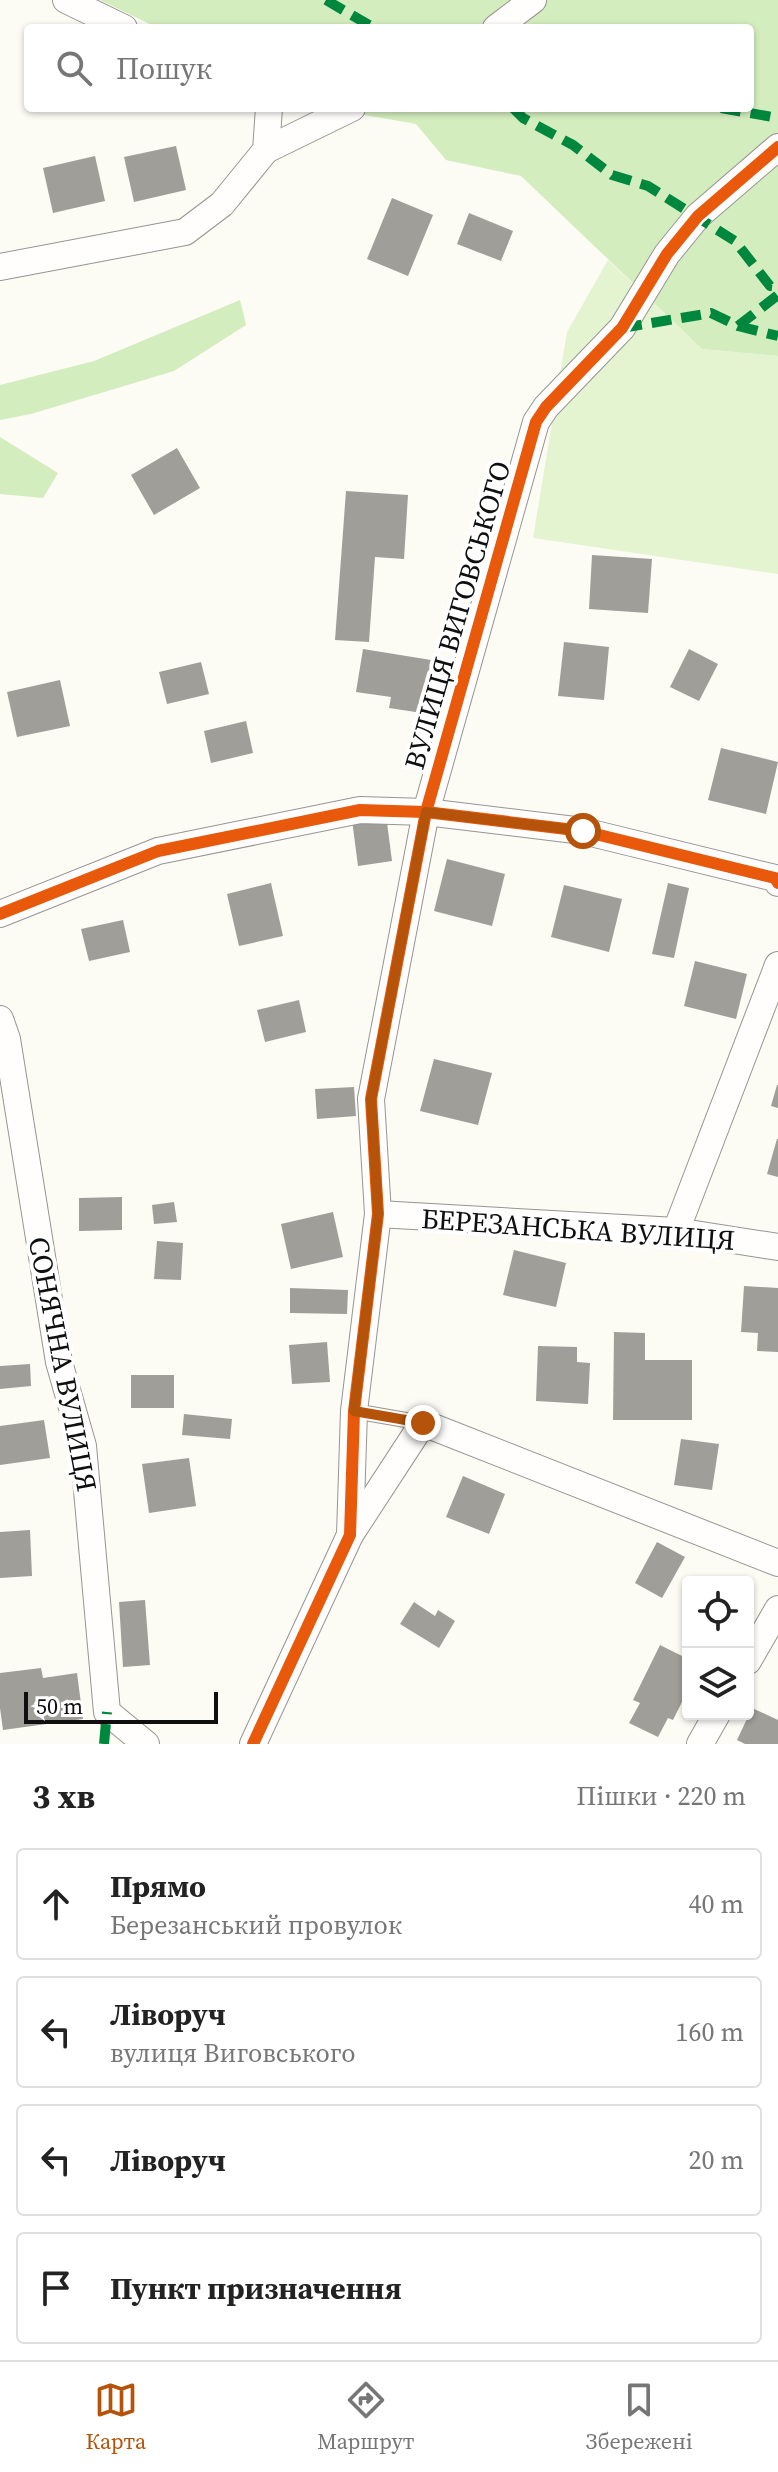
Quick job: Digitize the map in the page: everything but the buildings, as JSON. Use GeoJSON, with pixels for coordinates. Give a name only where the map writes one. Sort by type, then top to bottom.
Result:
{"type":"FeatureCollection","features":[{"type":"Feature","properties":{"kind":"street"},"geometry":{"type":"LineString","coordinates":[[66,0],[116,24]]}},
{"type":"Feature","properties":{"kind":"street"},"geometry":{"type":"LineString","coordinates":[[501,24],[533,0]]}},
{"type":"Feature","properties":{"kind":"street"},"geometry":{"type":"LineString","coordinates":[[266,150],[269,112]]}},
{"type":"Feature","properties":{"kind":"street"},"geometry":{"type":"LineString","coordinates":[[0,267],[185,232],[222,204],[266,150],[344,112]]}},
{"type":"Feature","properties":{"kind":"street","name":"ВУЛИЦЯ ВИГОВСЬКОГО"},"geometry":{"type":"LineString","coordinates":[[253,1744],[350,1535],[354,1411],[378,1214],[371,1099],[426,812],[536,422],[593,355],[622,328],[667,254],[698,216],[778,147]]}},
{"type":"Feature","properties":{"kind":"street"},"geometry":{"type":"LineString","coordinates":[[0,914],[158,851],[360,810],[426,812],[583,831],[775,878],[778,883]]}},
{"type":"Feature","properties":{"kind":"street"},"geometry":{"type":"LineString","coordinates":[[676,1231],[778,965]]}},
{"type":"Feature","properties":{"kind":"street","name":"СОНЯЧНА ВУЛИЦЯ"},"geometry":{"type":"LineString","coordinates":[[0,1019],[7,1039],[59,1362],[83,1446],[107,1712],[146,1744]]}},
{"type":"Feature","properties":{"kind":"street","name":"БЕРЕЗАНСЬКА ВУЛИЦЯ"},"geometry":{"type":"LineString","coordinates":[[378,1214],[676,1231],[778,1247]]}},
{"type":"Feature","properties":{"kind":"street"},"geometry":{"type":"LineString","coordinates":[[350,1535],[423,1423],[778,1563]]}},
{"type":"Feature","properties":{"kind":"street"},"geometry":{"type":"LineString","coordinates":[[754,1651],[778,1609]]}},
{"type":"Feature","properties":{"kind":"street"},"geometry":{"type":"LineString","coordinates":[[700,1744],[714,1720]]}},
{"type":"Feature","properties":{"kind":"lane"},"geometry":{"type":"LineString","coordinates":[[354,1411],[423,1423]]}},
{"type":"Feature","properties":{"kind":"green space"},"geometry":{"type":"Polygon","coordinates":[[[100,0],[778,0],[778,356],[702,349],[521,176],[446,160],[416,124],[348,112],[754,112],[754,24],[150,24],[100,0]]]}},
{"type":"Feature","properties":{"kind":"green space"},"geometry":{"type":"Polygon","coordinates":[[[608,260],[702,349],[778,356],[778,574],[533,538],[567,332],[608,260]]]}},
{"type":"Feature","properties":{"kind":"green space"},"geometry":{"type":"Polygon","coordinates":[[[240,300],[246,325],[174,371],[31,414],[0,420],[0,385],[94,361],[240,300]]]}},
{"type":"Feature","properties":{"kind":"green space"},"geometry":{"type":"Polygon","coordinates":[[[0,437],[58,473],[43,498],[0,494],[0,437]]]}},
{"type":"Feature","properties":{"kind":"marked path"},"geometry":{"type":"LineString","coordinates":[[326,0],[367,24]]}},
{"type":"Feature","properties":{"kind":"marked path"},"geometry":{"type":"LineString","coordinates":[[517,112],[573,145],[612,175],[648,186],[735,241],[770,286],[778,287]]}},
{"type":"Feature","properties":{"kind":"marked path"},"geometry":{"type":"LineString","coordinates":[[744,112],[778,118]]}},
{"type":"Feature","properties":{"kind":"marked path"},"geometry":{"type":"LineString","coordinates":[[622,328],[711,313],[738,326],[778,295]]}},
{"type":"Feature","properties":{"kind":"marked path"},"geometry":{"type":"LineString","coordinates":[[738,326],[778,336]]}},
{"type":"Feature","properties":{"kind":"marked path"},"geometry":{"type":"LineString","coordinates":[[104,1744],[107,1712]]}},
{"type":"Feature","properties":{"kind":"cycle path"},"geometry":{"type":"LineString","coordinates":[[253,1744],[350,1535],[354,1411],[378,1214],[371,1099],[426,812],[536,422],[546,407],[622,328],[667,254],[698,216],[778,147]]}},
{"type":"Feature","properties":{"kind":"cycle path"},"geometry":{"type":"LineString","coordinates":[[0,914],[158,851],[360,810],[426,812],[583,831],[775,878],[778,883]]}},
{"type":"Feature","properties":{"kind":"route"},"geometry":{"type":"LineString","coordinates":[[423,1423],[354,1411],[378,1214],[371,1099],[426,812],[583,831]]}}]}
